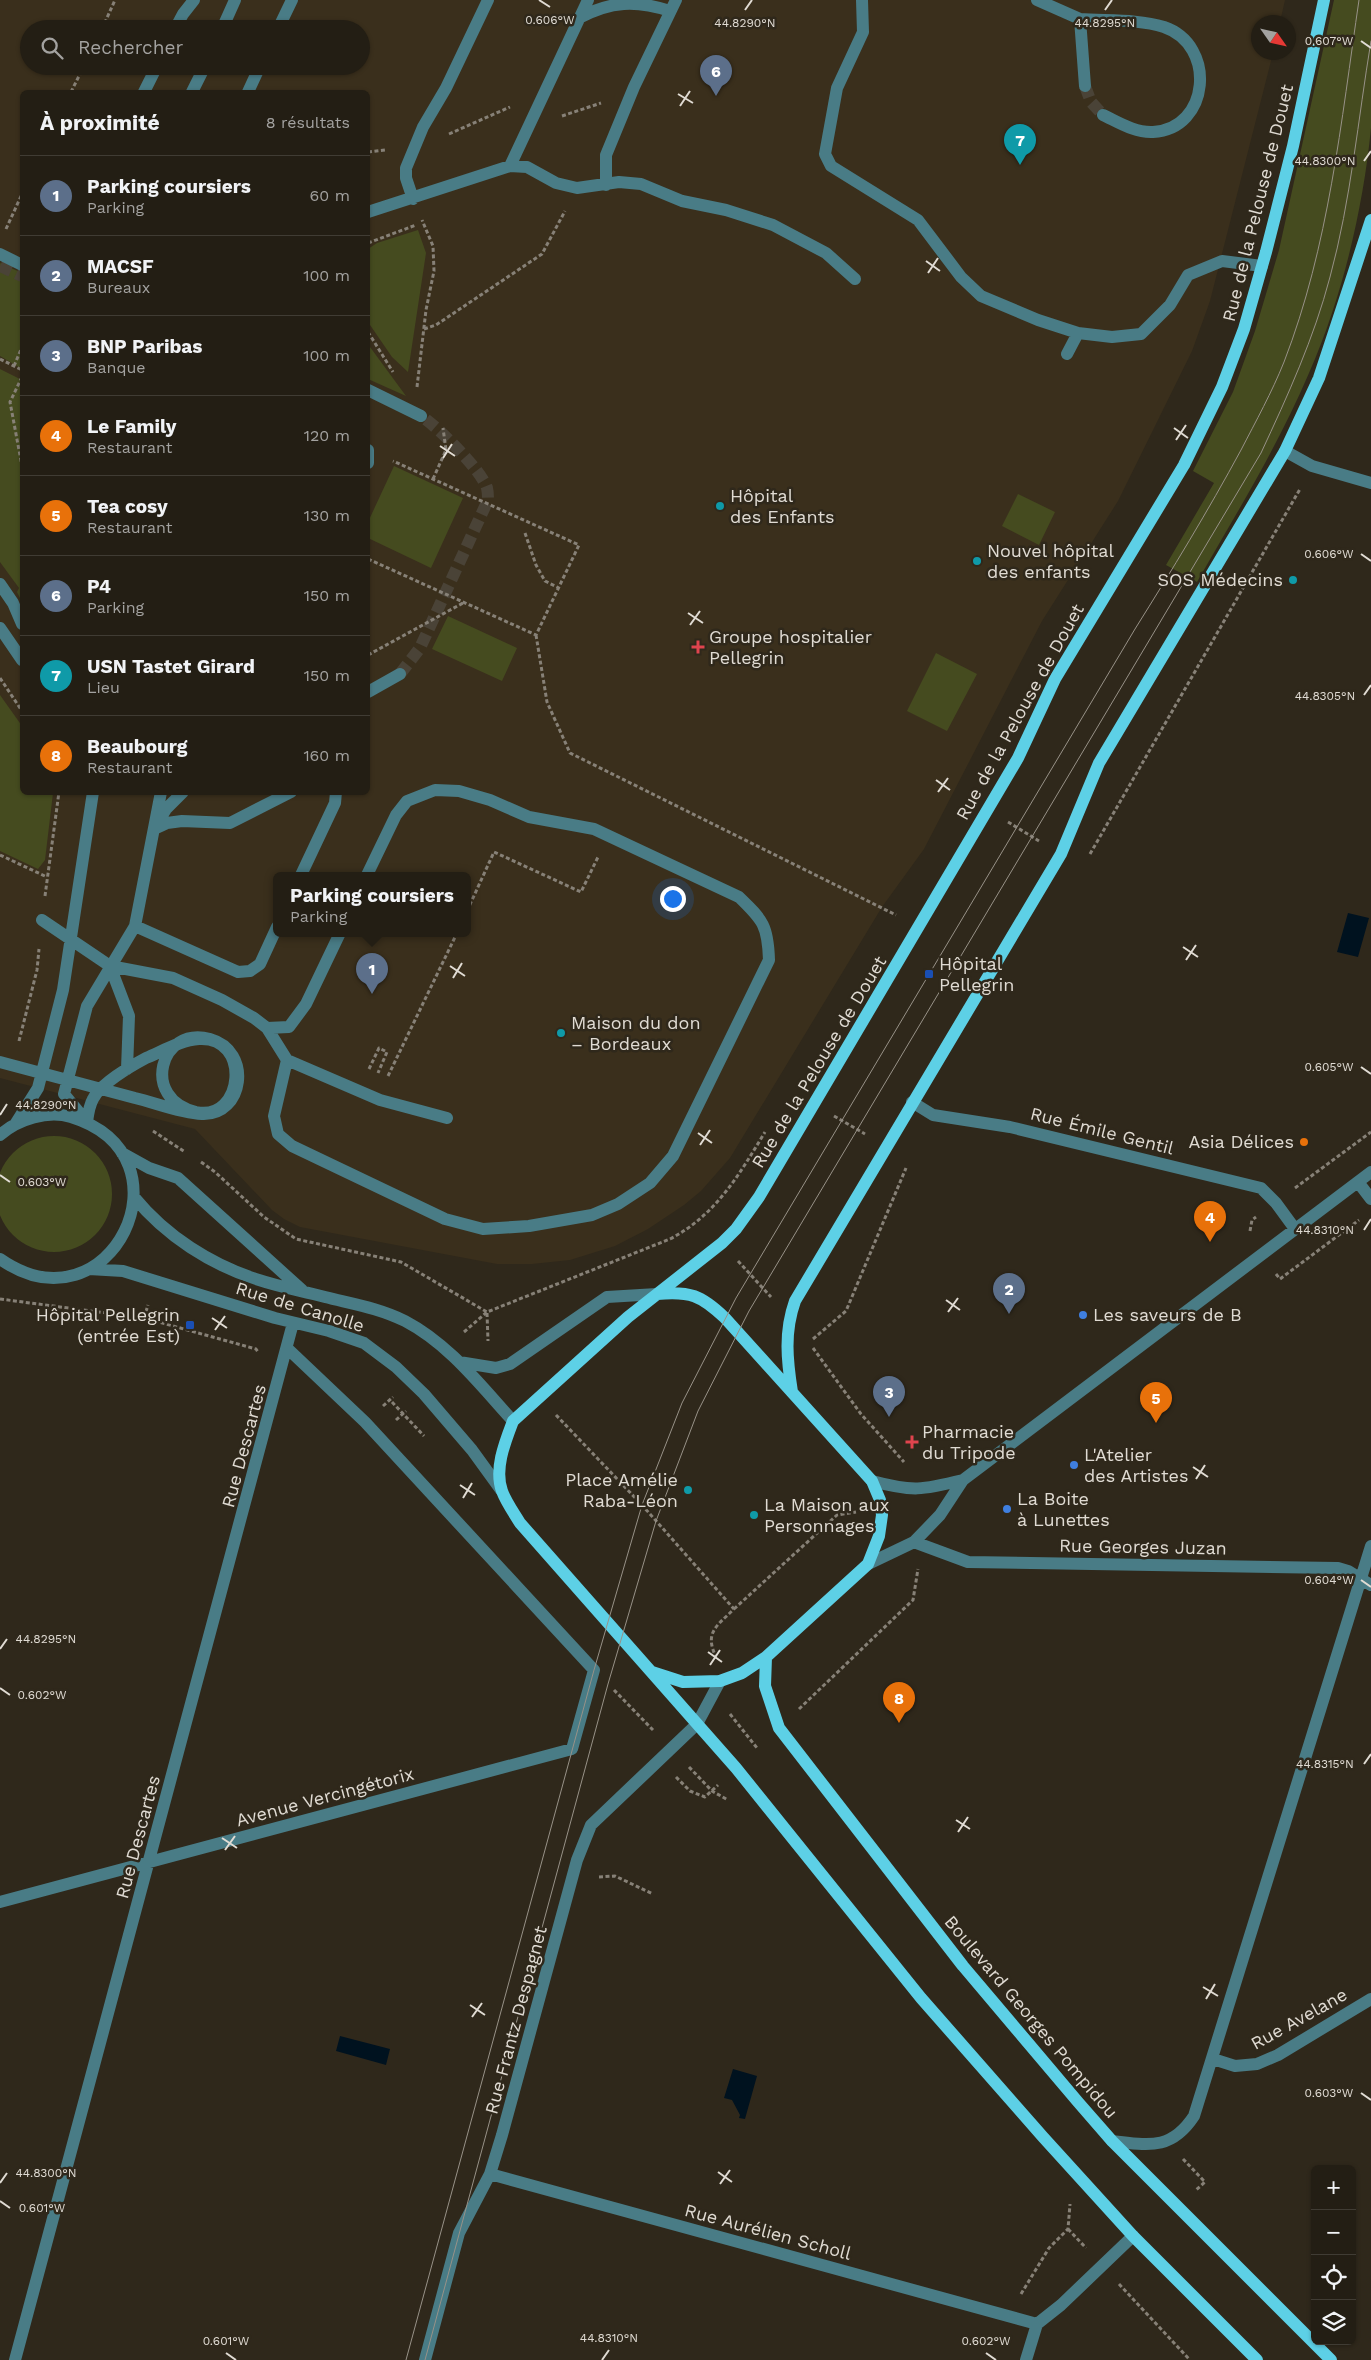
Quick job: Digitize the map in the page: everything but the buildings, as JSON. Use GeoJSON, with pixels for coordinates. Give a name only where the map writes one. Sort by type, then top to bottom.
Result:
{"type":"FeatureCollection","features":[{"type":"Feature","properties":{"kind":"main road","name":"Rue de la Pelouse de Douet"},"geometry":{"type":"LineString","coordinates":[[657,1294],[722,1243],[736,1229],[759,1197],[988,810],[1034,728],[1055,680],[1074,645],[1184,464],[1222,387],[1244,329],[1293,146],[1324,0]]}},
{"type":"Feature","properties":{"kind":"main road"},"geometry":{"type":"LineString","coordinates":[[792,1392],[786,1354],[790,1317],[795,1301],[888,1148],[912,1102],[1061,854],[1098,763],[1285,450],[1319,378],[1371,220]]}},
{"type":"Feature","properties":{"kind":"main road"},"geometry":{"type":"LineString","coordinates":[[652,1672],[683,1682],[720,1682],[742,1673],[766,1657],[868,1564],[879,1536],[882,1515],[880,1500],[872,1481],[707,1301],[690,1293],[657,1294],[513,1421],[504,1442],[500,1461],[501,1490],[520,1523],[736,1768],[921,1998],[1132,2236],[1257,2360]]}},
{"type":"Feature","properties":{"kind":"main road","name":"Boulevard Georges Pompidou"},"geometry":{"type":"LineString","coordinates":[[766,1657],[765,1686],[779,1728],[963,1966],[1112,2141],[1331,2360]]}},
{"type":"Feature","properties":{"kind":"street"},"geometry":{"type":"LineString","coordinates":[[179,20],[194,0]]}},
{"type":"Feature","properties":{"kind":"street"},"geometry":{"type":"LineString","coordinates":[[226,20],[235,0]]}},
{"type":"Feature","properties":{"kind":"street"},"geometry":{"type":"LineString","coordinates":[[282,20],[292,0]]}},
{"type":"Feature","properties":{"kind":"street"},"geometry":{"type":"LineString","coordinates":[[413,199],[406,178],[406,168],[416,144],[446,88],[488,0]]}},
{"type":"Feature","properties":{"kind":"street"},"geometry":{"type":"LineString","coordinates":[[510,166],[588,0]]}},
{"type":"Feature","properties":{"kind":"street"},"geometry":{"type":"LineString","coordinates":[[579,18],[598,8],[629,0],[673,5],[624,110],[606,155],[606,185]]}},
{"type":"Feature","properties":{"kind":"street"},"geometry":{"type":"LineString","coordinates":[[862,0],[863,32],[837,88],[825,154],[831,166],[918,220],[961,277],[981,296],[1038,320],[1078,333],[1112,337],[1141,334],[1170,305],[1188,275],[1222,261],[1262,266]]}},
{"type":"Feature","properties":{"kind":"street"},"geometry":{"type":"LineString","coordinates":[[1037,0],[1080,19],[1141,23],[1165,28],[1186,40],[1199,62],[1201,84],[1191,112],[1176,124],[1154,132],[1139,131],[1103,115]]}},
{"type":"Feature","properties":{"kind":"street"},"geometry":{"type":"LineString","coordinates":[[1080,19],[1085,86]]}},
{"type":"Feature","properties":{"kind":"street"},"geometry":{"type":"LineString","coordinates":[[145,90],[152,75]]}},
{"type":"Feature","properties":{"kind":"street"},"geometry":{"type":"LineString","coordinates":[[193,90],[200,75]]}},
{"type":"Feature","properties":{"kind":"street"},"geometry":{"type":"LineString","coordinates":[[249,90],[256,75]]}},
{"type":"Feature","properties":{"kind":"street"},"geometry":{"type":"LineString","coordinates":[[370,211],[510,166],[527,167],[556,183],[577,188],[620,182],[640,184],[682,201],[726,210],[773,225],[826,253],[855,279]]}},
{"type":"Feature","properties":{"kind":"street"},"geometry":{"type":"LineString","coordinates":[[0,254],[20,264]]}},
{"type":"Feature","properties":{"kind":"street"},"geometry":{"type":"LineString","coordinates":[[1067,354],[1078,333]]}},
{"type":"Feature","properties":{"kind":"street"},"geometry":{"type":"LineString","coordinates":[[370,391],[422,416]]}},
{"type":"Feature","properties":{"kind":"street"},"geometry":{"type":"LineString","coordinates":[[1285,450],[1312,466],[1371,483]]}},
{"type":"Feature","properties":{"kind":"street"},"geometry":{"type":"LineString","coordinates":[[0,584],[13,603],[20,619]]}},
{"type":"Feature","properties":{"kind":"street"},"geometry":{"type":"LineString","coordinates":[[0,628],[20,657]]}},
{"type":"Feature","properties":{"kind":"street"},"geometry":{"type":"LineString","coordinates":[[370,691],[400,674]]}},
{"type":"Feature","properties":{"kind":"street"},"geometry":{"type":"LineString","coordinates":[[287,1060],[274,1116],[278,1134],[292,1146],[445,1220],[483,1229],[529,1226],[592,1215],[618,1204],[650,1184],[673,1156],[769,960],[768,934],[757,914],[738,897],[594,829],[529,817],[490,800],[459,791],[436,790],[407,802],[396,815],[368,872]]}},
{"type":"Feature","properties":{"kind":"street"},"geometry":{"type":"LineString","coordinates":[[5,1128],[38,1088],[64,990],[94,795]]}},
{"type":"Feature","properties":{"kind":"street"},"geometry":{"type":"LineString","coordinates":[[86,1122],[64,1094],[87,1006],[135,926],[160,795]]}},
{"type":"Feature","properties":{"kind":"street"},"geometry":{"type":"LineString","coordinates":[[154,829],[166,809],[180,795]]}},
{"type":"Feature","properties":{"kind":"street"},"geometry":{"type":"LineString","coordinates":[[154,829],[167,823],[182,821],[230,823],[285,795]]}},
{"type":"Feature","properties":{"kind":"street"},"geometry":{"type":"LineString","coordinates":[[302,872],[335,803],[336,795]]}},
{"type":"Feature","properties":{"kind":"street"},"geometry":{"type":"LineString","coordinates":[[42,920],[72,938],[110,966],[173,978],[222,1000],[254,1018],[267,1028],[287,1060],[380,1100],[447,1118]]}},
{"type":"Feature","properties":{"kind":"street"},"geometry":{"type":"LineString","coordinates":[[135,926],[238,972],[250,971],[260,964],[273,936]]}},
{"type":"Feature","properties":{"kind":"street"},"geometry":{"type":"LineString","coordinates":[[267,1028],[289,1027],[306,1004],[338,937]]}},
{"type":"Feature","properties":{"kind":"street"},"geometry":{"type":"LineString","coordinates":[[110,966],[129,1016],[127,1069]]}},
{"type":"Feature","properties":{"kind":"street"},"geometry":{"type":"LineString","coordinates":[[0,1062],[196,1113],[216,1111],[231,1099],[239,1080],[237,1063],[228,1048],[211,1039],[192,1038],[176,1045],[170,1051],[162,1069],[162,1084],[170,1098],[188,1109],[207,1112],[222,1106],[234,1090],[237,1072],[232,1057],[219,1044],[202,1038],[184,1042],[127,1069],[96,1093],[91,1101],[86,1122]]}},
{"type":"Feature","properties":{"kind":"street","name":"Rue Émile Gentil"},"geometry":{"type":"LineString","coordinates":[[912,1102],[933,1115],[1010,1127],[1261,1188],[1276,1203],[1295,1229]]}},
{"type":"Feature","properties":{"kind":"street"},"geometry":{"type":"LineString","coordinates":[[0,1259],[13,1268],[38,1277],[64,1277],[89,1269],[108,1256],[122,1239],[131,1219],[134,1197],[131,1174],[122,1153],[107,1135],[86,1122],[63,1115],[39,1116],[5,1128]]}},
{"type":"Feature","properties":{"kind":"street"},"geometry":{"type":"LineString","coordinates":[[122,1153],[149,1168],[178,1178],[304,1291]]}},
{"type":"Feature","properties":{"kind":"street"},"geometry":{"type":"LineString","coordinates":[[868,1564],[914,1542],[940,1515],[963,1480],[1371,1172]]}},
{"type":"Feature","properties":{"kind":"street"},"geometry":{"type":"LineString","coordinates":[[1358,1182],[1371,1199]]}},
{"type":"Feature","properties":{"kind":"street","name":"Rue de Canolle"},"geometry":{"type":"LineString","coordinates":[[134,1197],[151,1217],[179,1240],[214,1261],[258,1280],[385,1312],[431,1336],[459,1362],[513,1421]]}},
{"type":"Feature","properties":{"kind":"street"},"geometry":{"type":"LineString","coordinates":[[0,1272],[13,1268]]}},
{"type":"Feature","properties":{"kind":"street","name":"Rue de Canolle"},"geometry":{"type":"LineString","coordinates":[[89,1269],[123,1270],[293,1324],[350,1337],[384,1357],[424,1394],[472,1450],[501,1490]]}},
{"type":"Feature","properties":{"kind":"street"},"geometry":{"type":"LineString","coordinates":[[459,1362],[496,1368],[510,1364],[606,1297],[657,1294]]}},
{"type":"Feature","properties":{"kind":"street","name":"Rue Descartes"},"geometry":{"type":"LineString","coordinates":[[15,2360],[293,1324]]}},
{"type":"Feature","properties":{"kind":"street","name":"Avenue Vercingétorix"},"geometry":{"type":"LineString","coordinates":[[0,1902],[572,1749],[594,1670],[365,1422],[288,1348]]}},
{"type":"Feature","properties":{"kind":"street"},"geometry":{"type":"LineString","coordinates":[[872,1481],[903,1489],[924,1489],[963,1480]]}},
{"type":"Feature","properties":{"kind":"street","name":"Rue Georges Juzan"},"geometry":{"type":"LineString","coordinates":[[914,1542],[968,1562],[1338,1568],[1366,1582]]}},
{"type":"Feature","properties":{"kind":"street"},"geometry":{"type":"LineString","coordinates":[[1112,2141],[1150,2146],[1166,2142],[1181,2133],[1194,2116],[1366,1582],[1371,1546]]}},
{"type":"Feature","properties":{"kind":"street","name":"Rue Frantz Despagnet"},"geometry":{"type":"LineString","coordinates":[[425,2360],[459,2233],[490,2174],[574,1874],[591,1825],[697,1724],[720,1682]]}},
{"type":"Feature","properties":{"kind":"street","name":"Rue Avelane"},"geometry":{"type":"LineString","coordinates":[[1213,2059],[1235,2066],[1257,2064],[1278,2055],[1371,1999]]}},
{"type":"Feature","properties":{"kind":"street","name":"Rue Aurélien Scholl"},"geometry":{"type":"LineString","coordinates":[[490,2174],[1037,2324]]}},
{"type":"Feature","properties":{"kind":"street"},"geometry":{"type":"LineString","coordinates":[[1026,2360],[1037,2324],[1061,2305],[1132,2236]]}},
{"type":"Feature","properties":{"kind":"path"},"geometry":{"type":"LineString","coordinates":[[106,20],[115,0]]}},
{"type":"Feature","properties":{"kind":"path"},"geometry":{"type":"LineString","coordinates":[[72,90],[80,75]]}},
{"type":"Feature","properties":{"kind":"path"},"geometry":{"type":"LineString","coordinates":[[370,152],[438,139],[515,105],[548,120],[606,102],[624,110]]}},
{"type":"Feature","properties":{"kind":"path"},"geometry":{"type":"LineString","coordinates":[[424,329],[436,325],[542,254],[577,188]]}},
{"type":"Feature","properties":{"kind":"path"},"geometry":{"type":"LineString","coordinates":[[4,233],[20,198]]}},
{"type":"Feature","properties":{"kind":"path"},"geometry":{"type":"LineString","coordinates":[[410,388],[418,394],[416,379],[434,271],[433,246],[413,199]]}},
{"type":"Feature","properties":{"kind":"path"},"geometry":{"type":"LineString","coordinates":[[370,242],[423,223]]}},
{"type":"Feature","properties":{"kind":"path"},"geometry":{"type":"LineString","coordinates":[[370,336],[388,369],[396,375]]}},
{"type":"Feature","properties":{"kind":"path"},"geometry":{"type":"LineString","coordinates":[[14,366],[20,352]]}},
{"type":"Feature","properties":{"kind":"path"},"geometry":{"type":"LineString","coordinates":[[0,359],[20,369]]}},
{"type":"Feature","properties":{"kind":"path"},"geometry":{"type":"LineString","coordinates":[[20,381],[10,402],[20,455]]}},
{"type":"Feature","properties":{"kind":"path"},"geometry":{"type":"LineString","coordinates":[[433,479],[446,450],[441,420]]}},
{"type":"Feature","properties":{"kind":"path"},"geometry":{"type":"LineString","coordinates":[[370,451],[579,545],[536,635],[547,702],[570,753],[896,915]]}},
{"type":"Feature","properties":{"kind":"path"},"geometry":{"type":"LineString","coordinates":[[525,533],[536,565],[545,581],[559,588]]}},
{"type":"Feature","properties":{"kind":"path"},"geometry":{"type":"LineString","coordinates":[[370,560],[536,635]]}},
{"type":"Feature","properties":{"kind":"path"},"geometry":{"type":"LineString","coordinates":[[370,655],[464,602]]}},
{"type":"Feature","properties":{"kind":"path"},"geometry":{"type":"LineString","coordinates":[[0,678],[20,708]]}},
{"type":"Feature","properties":{"kind":"path"},"geometry":{"type":"LineString","coordinates":[[988,810],[1061,854]]}},
{"type":"Feature","properties":{"kind":"path"},"geometry":{"type":"LineString","coordinates":[[471,901],[494,852],[581,892],[609,836]]}},
{"type":"Feature","properties":{"kind":"path"},"geometry":{"type":"LineString","coordinates":[[0,855],[47,877]]}},
{"type":"Feature","properties":{"kind":"path"},"geometry":{"type":"LineString","coordinates":[[360,1068],[368,1072],[378,1048],[387,1052],[377,1076],[384,1079],[390,1074],[455,937]]}},
{"type":"Feature","properties":{"kind":"path"},"geometry":{"type":"LineString","coordinates":[[814,1104],[888,1148]]}},
{"type":"Feature","properties":{"kind":"path"},"geometry":{"type":"LineString","coordinates":[[487,1312],[670,1240],[701,1219],[718,1204],[737,1178],[766,1130]]}},
{"type":"Feature","properties":{"kind":"path"},"geometry":{"type":"LineString","coordinates":[[215,1172],[264,1217],[296,1239],[401,1262],[487,1312]]}},
{"type":"Feature","properties":{"kind":"path"},"geometry":{"type":"LineString","coordinates":[[701,1219],[790,1317],[861,1414],[918,1478],[924,1489]]}},
{"type":"Feature","properties":{"kind":"path"},"geometry":{"type":"LineString","coordinates":[[0,1299],[144,1318]]}},
{"type":"Feature","properties":{"kind":"path"},"geometry":{"type":"LineString","coordinates":[[487,1312],[486,1339],[510,1364]]}},
{"type":"Feature","properties":{"kind":"path"},"geometry":{"type":"LineString","coordinates":[[385,1394],[428,1441]]}},
{"type":"Feature","properties":{"kind":"path"},"geometry":{"type":"LineString","coordinates":[[540,1397],[642,1505],[734,1609]]}},
{"type":"Feature","properties":{"kind":"path"},"geometry":{"type":"LineString","coordinates":[[757,1748],[728,1712],[720,1682],[717,1660],[710,1645],[713,1630],[837,1515],[856,1512],[882,1515]]}},
{"type":"Feature","properties":{"kind":"path"},"geometry":{"type":"LineString","coordinates":[[659,1759],[690,1791],[705,1797],[913,1600],[920,1561],[933,1550]]}},
{"type":"Feature","properties":{"kind":"path"},"geometry":{"type":"LineString","coordinates":[[574,1874],[593,1877],[615,1876],[653,1894]]}},
{"type":"Feature","properties":{"kind":"path"},"geometry":{"type":"LineString","coordinates":[[1068,2229],[1190,2360]]}},
{"type":"Feature","properties":{"kind":"shaded area","name":"Groupe hospitalier Pellegrin"},"geometry":{"type":"Polygon","coordinates":[[[0,0],[1285,0],[1282,15],[1251,15],[1251,60],[1271,60],[1210,301],[1192,351],[1118,501],[1042,621],[924,849],[882,907],[730,1158],[701,1191],[648,1229],[615,1246],[570,1260],[532,1264],[497,1264],[300,1227],[272,1210],[195,1129],[0,1078],[0,0]]]}},
{"type":"Feature","properties":{"kind":"green space"},"geometry":{"type":"Polygon","coordinates":[[[1334,0],[1371,0],[1371,128],[1357,222],[1331,315],[1297,400],[1256,479],[1197,582],[1166,565],[1214,483],[1193,471],[1233,392],[1255,331],[1279,250],[1334,0]]]}},
{"type":"Feature","properties":{"kind":"green space"},"geometry":{"type":"Polygon","coordinates":[[[418,230],[426,253],[408,372],[392,357],[370,325],[370,248],[377,243],[418,230]]]}},
{"type":"Feature","properties":{"kind":"green space"},"geometry":{"type":"Polygon","coordinates":[[[0,263],[20,272],[20,368],[0,356],[0,263]]]}},
{"type":"Feature","properties":{"kind":"green space"},"geometry":{"type":"Polygon","coordinates":[[[370,347],[406,396],[370,380],[370,347]]]}},
{"type":"Feature","properties":{"kind":"green space"},"geometry":{"type":"Polygon","coordinates":[[[0,369],[20,379],[20,598],[17,592],[19,588],[0,562],[0,369]]]}},
{"type":"Feature","properties":{"kind":"green space"},"geometry":{"type":"Polygon","coordinates":[[[394,466],[463,498],[431,568],[370,539],[370,518],[394,466]]]}},
{"type":"Feature","properties":{"kind":"green space"},"geometry":{"type":"Polygon","coordinates":[[[1018,494],[1055,512],[1039,545],[1002,526],[1018,494]]]}},
{"type":"Feature","properties":{"kind":"green space"},"geometry":{"type":"Polygon","coordinates":[[[448,616],[517,648],[502,681],[432,649],[448,616]]]}},
{"type":"Feature","properties":{"kind":"green space"},"geometry":{"type":"Polygon","coordinates":[[[936,653],[977,674],[947,731],[907,711],[936,653]]]}},
{"type":"Feature","properties":{"kind":"green space"},"geometry":{"type":"Polygon","coordinates":[[[0,695],[20,723],[20,795],[53,795],[45,860],[38,869],[0,851],[0,695]]]}},
{"type":"Feature","properties":{"kind":"green space"},"geometry":{"type":"Polygon","coordinates":[[[54,1136],[76,1140],[95,1153],[108,1172],[111,1183],[111,1205],[108,1216],[95,1235],[76,1248],[54,1252],[32,1248],[13,1235],[0,1216],[0,1172],[13,1153],[32,1140],[54,1136]]]}},
{"type":"Feature","properties":{"kind":"water"},"geometry":{"type":"Polygon","coordinates":[[[1348,913],[1369,918],[1358,957],[1337,952],[1348,913]]]}},
{"type":"Feature","properties":{"kind":"water"},"geometry":{"type":"Polygon","coordinates":[[[340,2036],[390,2049],[386,2065],[336,2051],[340,2036]]]}},
{"type":"Feature","properties":{"kind":"water"},"geometry":{"type":"Polygon","coordinates":[[[733,2069],[757,2076],[745,2119],[739,2118],[740,2115],[732,2100],[724,2098],[733,2069]]]}},
{"type":"Feature","properties":{"kind":"tunnel"},"geometry":{"type":"LineString","coordinates":[[1085,86],[1091,102],[1103,115]]}},
{"type":"Feature","properties":{"kind":"tunnel"},"geometry":{"type":"LineString","coordinates":[[0,266],[20,275]]}},
{"type":"Feature","properties":{"kind":"tunnel"},"geometry":{"type":"LineString","coordinates":[[400,674],[420,648],[488,500],[487,488],[477,471],[448,439],[421,416]]}},
{"type":"Feature","properties":{"kind":"tram line"},"geometry":{"type":"LineString","coordinates":[[406,2360],[594,1670],[642,1505],[682,1403],[736,1298],[1203,518],[1269,395],[1284,362],[1299,318],[1323,229],[1332,183],[1359,0]]}},
{"type":"Feature","properties":{"kind":"tram line"},"geometry":{"type":"LineString","coordinates":[[425,2360],[608,1684],[656,1521],[698,1411],[749,1311],[1261,453],[1290,388],[1324,300],[1349,189],[1371,41]]}},
{"type":"Feature","properties":{"kind":"place","name":"P4"},"geometry":{"type":"Point","coordinates":[716,96]}},
{"type":"Feature","properties":{"kind":"place","name":"USN Tastet Girard"},"geometry":{"type":"Point","coordinates":[1020,165]}},
{"type":"Feature","properties":{"kind":"place","name":"Hôpital des Enfants"},"geometry":{"type":"Point","coordinates":[720,506]}},
{"type":"Feature","properties":{"kind":"place","name":"Nouvel hôpital des enfants"},"geometry":{"type":"Point","coordinates":[977,561]}},
{"type":"Feature","properties":{"kind":"place","name":"SOS Médecins"},"geometry":{"type":"Point","coordinates":[1293,580]}},
{"type":"Feature","properties":{"kind":"place","name":"Groupe hospitalier Pellegrin"},"geometry":{"type":"Point","coordinates":[698,647]}},
{"type":"Feature","properties":{"kind":"place","name":"Hôpital Pellegrin"},"geometry":{"type":"Point","coordinates":[929,974]}},
{"type":"Feature","properties":{"kind":"place","name":"Parking coursiers"},"geometry":{"type":"Point","coordinates":[372,994]}},
{"type":"Feature","properties":{"kind":"place","name":"Maison du don – Bordeaux"},"geometry":{"type":"Point","coordinates":[561,1033]}},
{"type":"Feature","properties":{"kind":"place","name":"Asia Délices"},"geometry":{"type":"Point","coordinates":[1304,1142]}},
{"type":"Feature","properties":{"kind":"place","name":"Le Family"},"geometry":{"type":"Point","coordinates":[1210,1242]}},
{"type":"Feature","properties":{"kind":"place","name":"MACSF"},"geometry":{"type":"Point","coordinates":[1009,1314]}},
{"type":"Feature","properties":{"kind":"place","name":"Les saveurs de B"},"geometry":{"type":"Point","coordinates":[1083,1315]}},
{"type":"Feature","properties":{"kind":"place","name":"Hôpital Pellegrin (entrée Est)"},"geometry":{"type":"Point","coordinates":[190,1325]}},
{"type":"Feature","properties":{"kind":"place","name":"BNP Paribas"},"geometry":{"type":"Point","coordinates":[889,1417]}},
{"type":"Feature","properties":{"kind":"place","name":"Tea cosy"},"geometry":{"type":"Point","coordinates":[1156,1423]}},
{"type":"Feature","properties":{"kind":"place","name":"Pharmacie du Tripode"},"geometry":{"type":"Point","coordinates":[912,1442]}},
{"type":"Feature","properties":{"kind":"place","name":"L'Atelier des Artistes"},"geometry":{"type":"Point","coordinates":[1074,1465]}},
{"type":"Feature","properties":{"kind":"place","name":"Place Amélie Raba-Léon"},"geometry":{"type":"Point","coordinates":[688,1490]}},
{"type":"Feature","properties":{"kind":"place","name":"La Boite à Lunettes"},"geometry":{"type":"Point","coordinates":[1007,1509]}},
{"type":"Feature","properties":{"kind":"place","name":"La Maison aux Personnages"},"geometry":{"type":"Point","coordinates":[754,1515]}},
{"type":"Feature","properties":{"kind":"place","name":"Beaubourg"},"geometry":{"type":"Point","coordinates":[899,1723]}}]}
